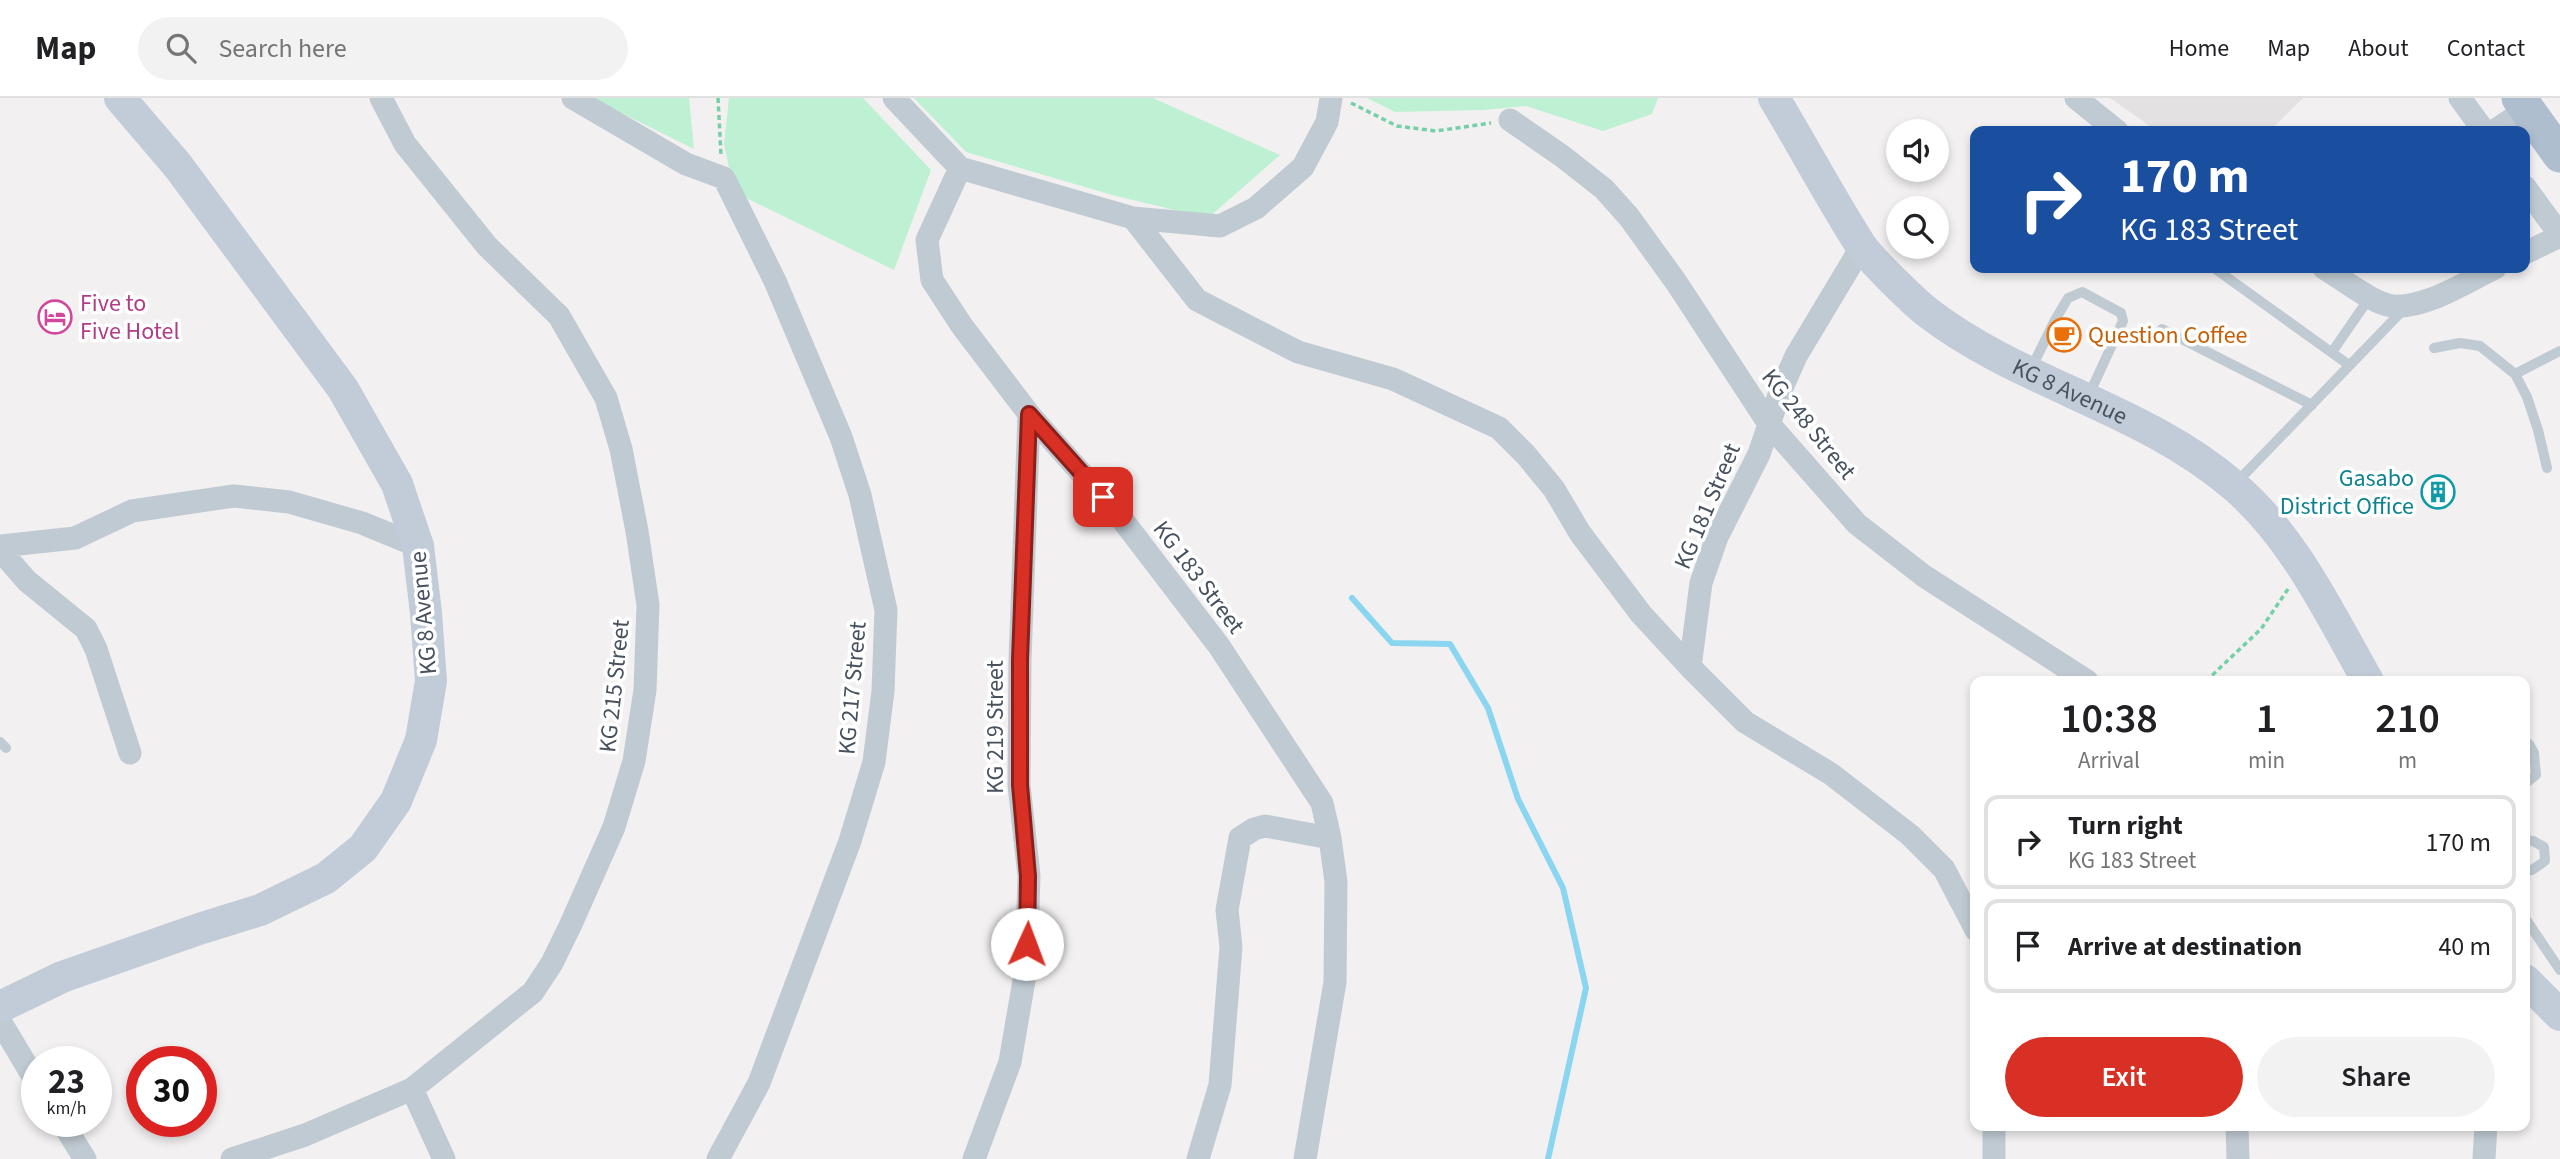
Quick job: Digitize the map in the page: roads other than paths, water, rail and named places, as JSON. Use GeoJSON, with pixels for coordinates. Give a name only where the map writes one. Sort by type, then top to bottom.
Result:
{"type":"FeatureCollection","features":[{"type":"Feature","properties":{"kind":"main road"},"geometry":{"type":"LineString","coordinates":[[2523,103],[2560,155]]}},
{"type":"Feature","properties":{"kind":"street","name":"KG 8 Avenue"},"geometry":{"type":"LineString","coordinates":[[0,1007],[62,977],[260,910],[326,878],[363,848],[396,801],[422,740],[431,681],[418,546],[397,484],[343,390],[178,166],[120,98]]}},
{"type":"Feature","properties":{"kind":"street","name":"KG 215 Street"},"geometry":{"type":"LineString","coordinates":[[232,1159],[305,1135],[412,1089],[533,992],[552,963],[614,827],[634,761],[645,690],[648,605],[638,531],[607,398],[559,316],[487,246],[405,144],[381,98]]}},
{"type":"Feature","properties":{"kind":"street","name":"KG 217 Street"},"geometry":{"type":"LineString","coordinates":[[573,98],[686,164],[724,178],[775,281],[841,437],[860,495],[886,610],[883,691],[874,762],[850,841],[759,1083],[718,1159]]}},
{"type":"Feature","properties":{"kind":"street"},"geometry":{"type":"LineString","coordinates":[[894,98],[960,168],[1133,218],[1220,226],[1256,208],[1303,167],[1327,122],[1331,98]]}},
{"type":"Feature","properties":{"kind":"street","name":"KG 8 Avenue"},"geometry":{"type":"LineString","coordinates":[[1774,98],[1862,246],[1924,310],[1959,335],[2166,438],[2234,486],[2278,531],[2365,676]]}},
{"type":"Feature","properties":{"kind":"street"},"geometry":{"type":"LineString","coordinates":[[2076,98],[2111,126]]}},
{"type":"Feature","properties":{"kind":"street"},"geometry":{"type":"LineString","coordinates":[[2460,98],[2480,126]]}},
{"type":"Feature","properties":{"kind":"street"},"geometry":{"type":"LineString","coordinates":[[2499,126],[2523,103]]}},
{"type":"Feature","properties":{"kind":"street","name":"KG 248 Street"},"geometry":{"type":"LineString","coordinates":[[1510,120],[1604,189],[1629,218],[1676,282],[1769,424],[1857,524],[1924,576],[2079,676]]}},
{"type":"Feature","properties":{"kind":"street","name":"KG 183 Street"},"geometry":{"type":"LineString","coordinates":[[960,168],[927,240],[932,280],[962,326],[1029,414],[1121,518],[1219,646],[1321,803],[1330,838],[1336,881],[1335,982],[1306,1159]]}},
{"type":"Feature","properties":{"kind":"street"},"geometry":{"type":"LineString","coordinates":[[2530,194],[2560,235],[2530,250]]}},
{"type":"Feature","properties":{"kind":"street"},"geometry":{"type":"LineString","coordinates":[[1133,218],[1197,300],[1298,352],[1392,379],[1499,428],[1554,489],[1580,534],[1641,614],[1690,667],[1745,722],[1830,774],[1910,835],[1944,869],[1970,919]]}},
{"type":"Feature","properties":{"kind":"street","name":"KG 181 Street"},"geometry":{"type":"LineString","coordinates":[[1690,667],[1701,583],[1717,537],[1759,454],[1796,356],[1862,246]]}},
{"type":"Feature","properties":{"kind":"street"},"geometry":{"type":"LineString","coordinates":[[2332,273],[2391,306],[2428,301],[2485,273]]}},
{"type":"Feature","properties":{"kind":"street","name":"KG 219 Street"},"geometry":{"type":"LineString","coordinates":[[974,1159],[1010,1062],[1026,969],[1028,876],[1020,785],[1020,660],[1029,414]]}},
{"type":"Feature","properties":{"kind":"street"},"geometry":{"type":"LineString","coordinates":[[0,548],[75,538],[132,511],[234,496],[289,502],[362,523],[418,546]]}},
{"type":"Feature","properties":{"kind":"street"},"geometry":{"type":"LineString","coordinates":[[0,548],[27,581],[86,629],[96,649],[130,753]]}},
{"type":"Feature","properties":{"kind":"street"},"geometry":{"type":"LineString","coordinates":[[1198,1159],[1220,1085],[1231,947],[1227,910],[1240,838],[1265,826],[1330,838]]}},
{"type":"Feature","properties":{"kind":"street"},"geometry":{"type":"LineString","coordinates":[[2530,985],[2560,1015]]}},
{"type":"Feature","properties":{"kind":"street"},"geometry":{"type":"LineString","coordinates":[[0,1021],[21,1056]]}},
{"type":"Feature","properties":{"kind":"street"},"geometry":{"type":"LineString","coordinates":[[412,1089],[444,1159]]}},
{"type":"Feature","properties":{"kind":"street"},"geometry":{"type":"LineString","coordinates":[[1994,1131],[1994,1159]]}},
{"type":"Feature","properties":{"kind":"street"},"geometry":{"type":"LineString","coordinates":[[2237,1131],[2238,1159]]}},
{"type":"Feature","properties":{"kind":"street"},"geometry":{"type":"LineString","coordinates":[[2484,1159],[2486,1131]]}},
{"type":"Feature","properties":{"kind":"street"},"geometry":{"type":"LineString","coordinates":[[71,1137],[85,1159]]}},
{"type":"Feature","properties":{"kind":"lane"},"geometry":{"type":"LineString","coordinates":[[2221,273],[2349,365]]}},
{"type":"Feature","properties":{"kind":"lane"},"geometry":{"type":"LineString","coordinates":[[2029,372],[2068,298],[2082,292],[2121,313],[2123,321],[2087,400]]}},
{"type":"Feature","properties":{"kind":"lane"},"geometry":{"type":"LineString","coordinates":[[2332,352],[2370,296]]}},
{"type":"Feature","properties":{"kind":"lane"},"geometry":{"type":"LineString","coordinates":[[2234,486],[2409,304]]}},
{"type":"Feature","properties":{"kind":"lane"},"geometry":{"type":"LineString","coordinates":[[2162,329],[2312,405]]}},
{"type":"Feature","properties":{"kind":"lane"},"geometry":{"type":"LineString","coordinates":[[2434,348],[2460,343],[2480,346],[2515,374],[2527,397],[2547,468]]}},
{"type":"Feature","properties":{"kind":"lane"},"geometry":{"type":"LineString","coordinates":[[2515,374],[2560,351]]}},
{"type":"Feature","properties":{"kind":"lane"},"geometry":{"type":"LineString","coordinates":[[2530,746],[2534,753],[2536,775],[2530,780]]}},
{"type":"Feature","properties":{"kind":"lane"},"geometry":{"type":"LineString","coordinates":[[2530,841],[2544,848],[2545,861],[2530,870]]}},
{"type":"Feature","properties":{"kind":"lane"},"geometry":{"type":"LineString","coordinates":[[2530,925],[2560,970]]}},
{"type":"Feature","properties":{"kind":"waterway"},"geometry":{"type":"LineString","coordinates":[[1352,598],[1392,643],[1450,644],[1488,708],[1518,799],[1563,888],[1586,988],[1548,1159]]}},
{"type":"Feature","properties":{"kind":"place","name":"Five to Five Hotel"},"geometry":{"type":"Point","coordinates":[55,317]}},
{"type":"Feature","properties":{"kind":"place","name":"Question Coffee"},"geometry":{"type":"Point","coordinates":[2064,335]}},
{"type":"Feature","properties":{"kind":"place","name":"Gasabo District Office"},"geometry":{"type":"Point","coordinates":[2438,492]}}]}
